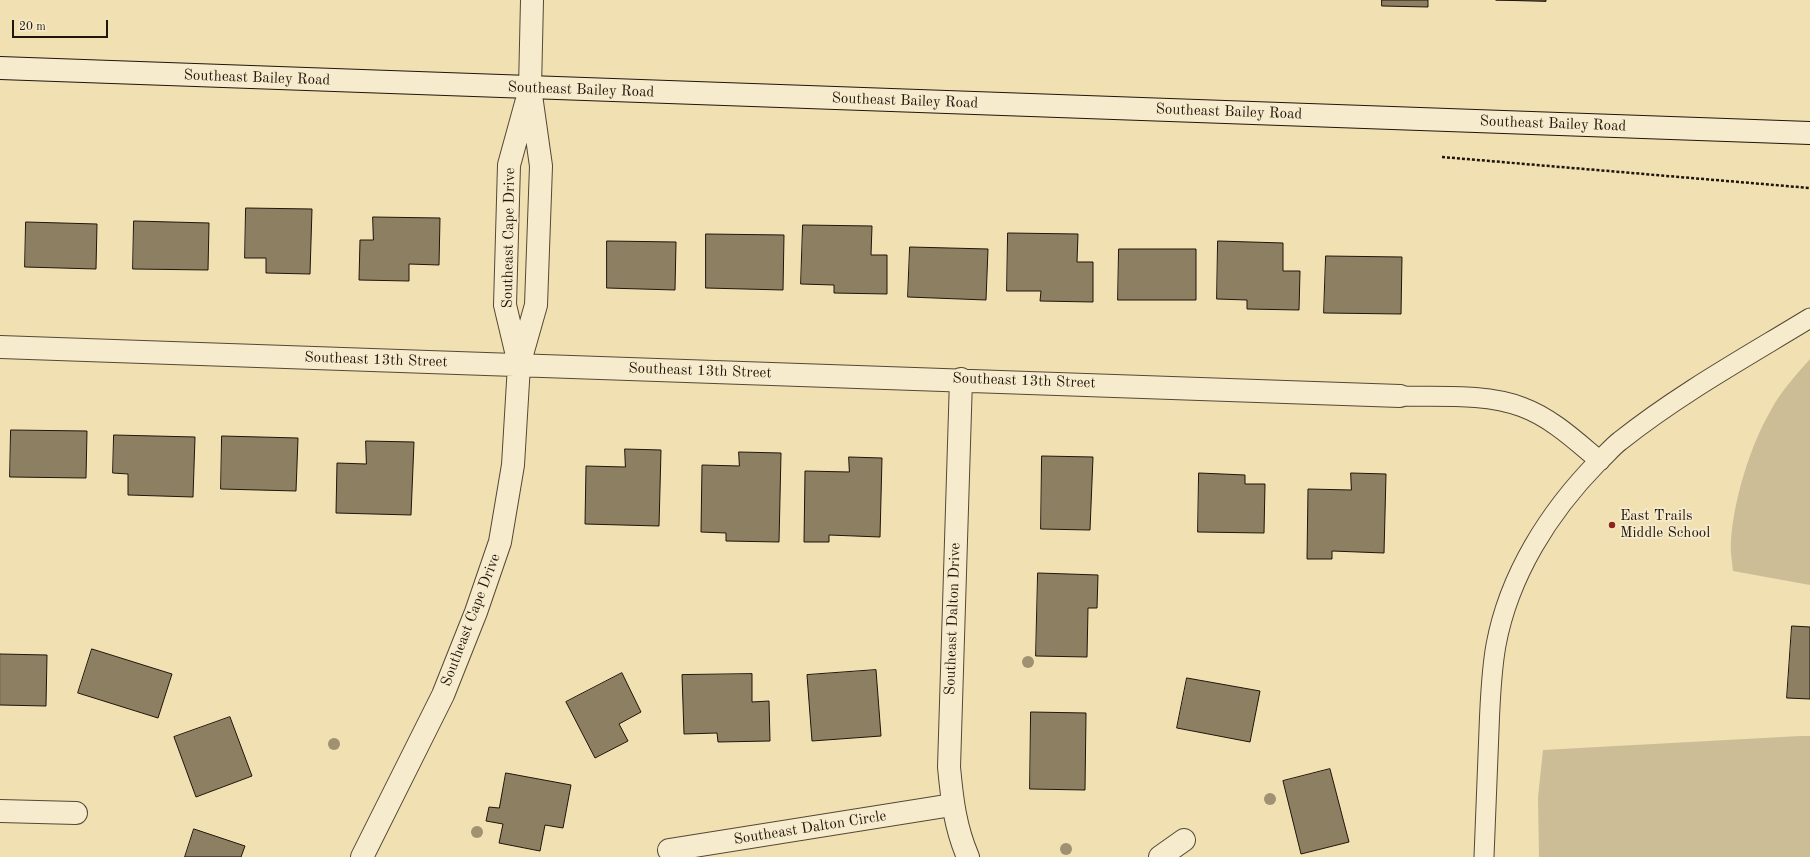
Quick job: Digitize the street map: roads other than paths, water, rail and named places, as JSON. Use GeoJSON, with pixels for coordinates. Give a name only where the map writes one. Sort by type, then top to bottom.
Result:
{"type":"FeatureCollection","features":[{"type":"Feature","properties":{"kind":"street","name":"Southeast Cape Drive"},"geometry":{"type":"LineString","coordinates":[[362,857],[442,695],[476,612],[500,542],[513,465],[519,365],[536,305],[541,166],[530,88],[532,0]]}},
{"type":"Feature","properties":{"kind":"street","name":"Southeast Bailey Road"},"geometry":{"type":"LineString","coordinates":[[0,68],[1810,133]]}},
{"type":"Feature","properties":{"kind":"street","name":"Southeast Cape Drive"},"geometry":{"type":"LineString","coordinates":[[519,365],[505,305],[509,165],[530,88]]}},
{"type":"Feature","properties":{"kind":"street","name":"Southeast 13th Street"},"geometry":{"type":"LineString","coordinates":[[0,347],[961,379],[1400,396]]}},
{"type":"Feature","properties":{"kind":"street","name":"Southeast Dalton Drive"},"geometry":{"type":"LineString","coordinates":[[961,379],[949,767],[952,805],[961,840],[968,857]]}},
{"type":"Feature","properties":{"kind":"street","name":"Southeast Dalton Circle"},"geometry":{"type":"LineString","coordinates":[[669,850],[952,805]]}},
{"type":"Feature","properties":{"kind":"street"},"geometry":{"type":"LineString","coordinates":[[0,811],[76,813]]}},
{"type":"Feature","properties":{"kind":"street"},"geometry":{"type":"LineString","coordinates":[[1160,857],[1184,840]]}},
{"type":"Feature","properties":{"kind":"lane"},"geometry":{"type":"LineString","coordinates":[[1484,857],[1491,689],[1496,645],[1506,602],[1522,565],[1550,520],[1580,480],[1619,442],[1659,412],[1810,318]]}},
{"type":"Feature","properties":{"kind":"lane"},"geometry":{"type":"LineString","coordinates":[[1400,396],[1491,399],[1522,407],[1561,429],[1600,461]]}},
{"type":"Feature","properties":{"kind":"place","name":"East Trails Middle School"},"geometry":{"type":"Point","coordinates":[1612,525]}}]}
